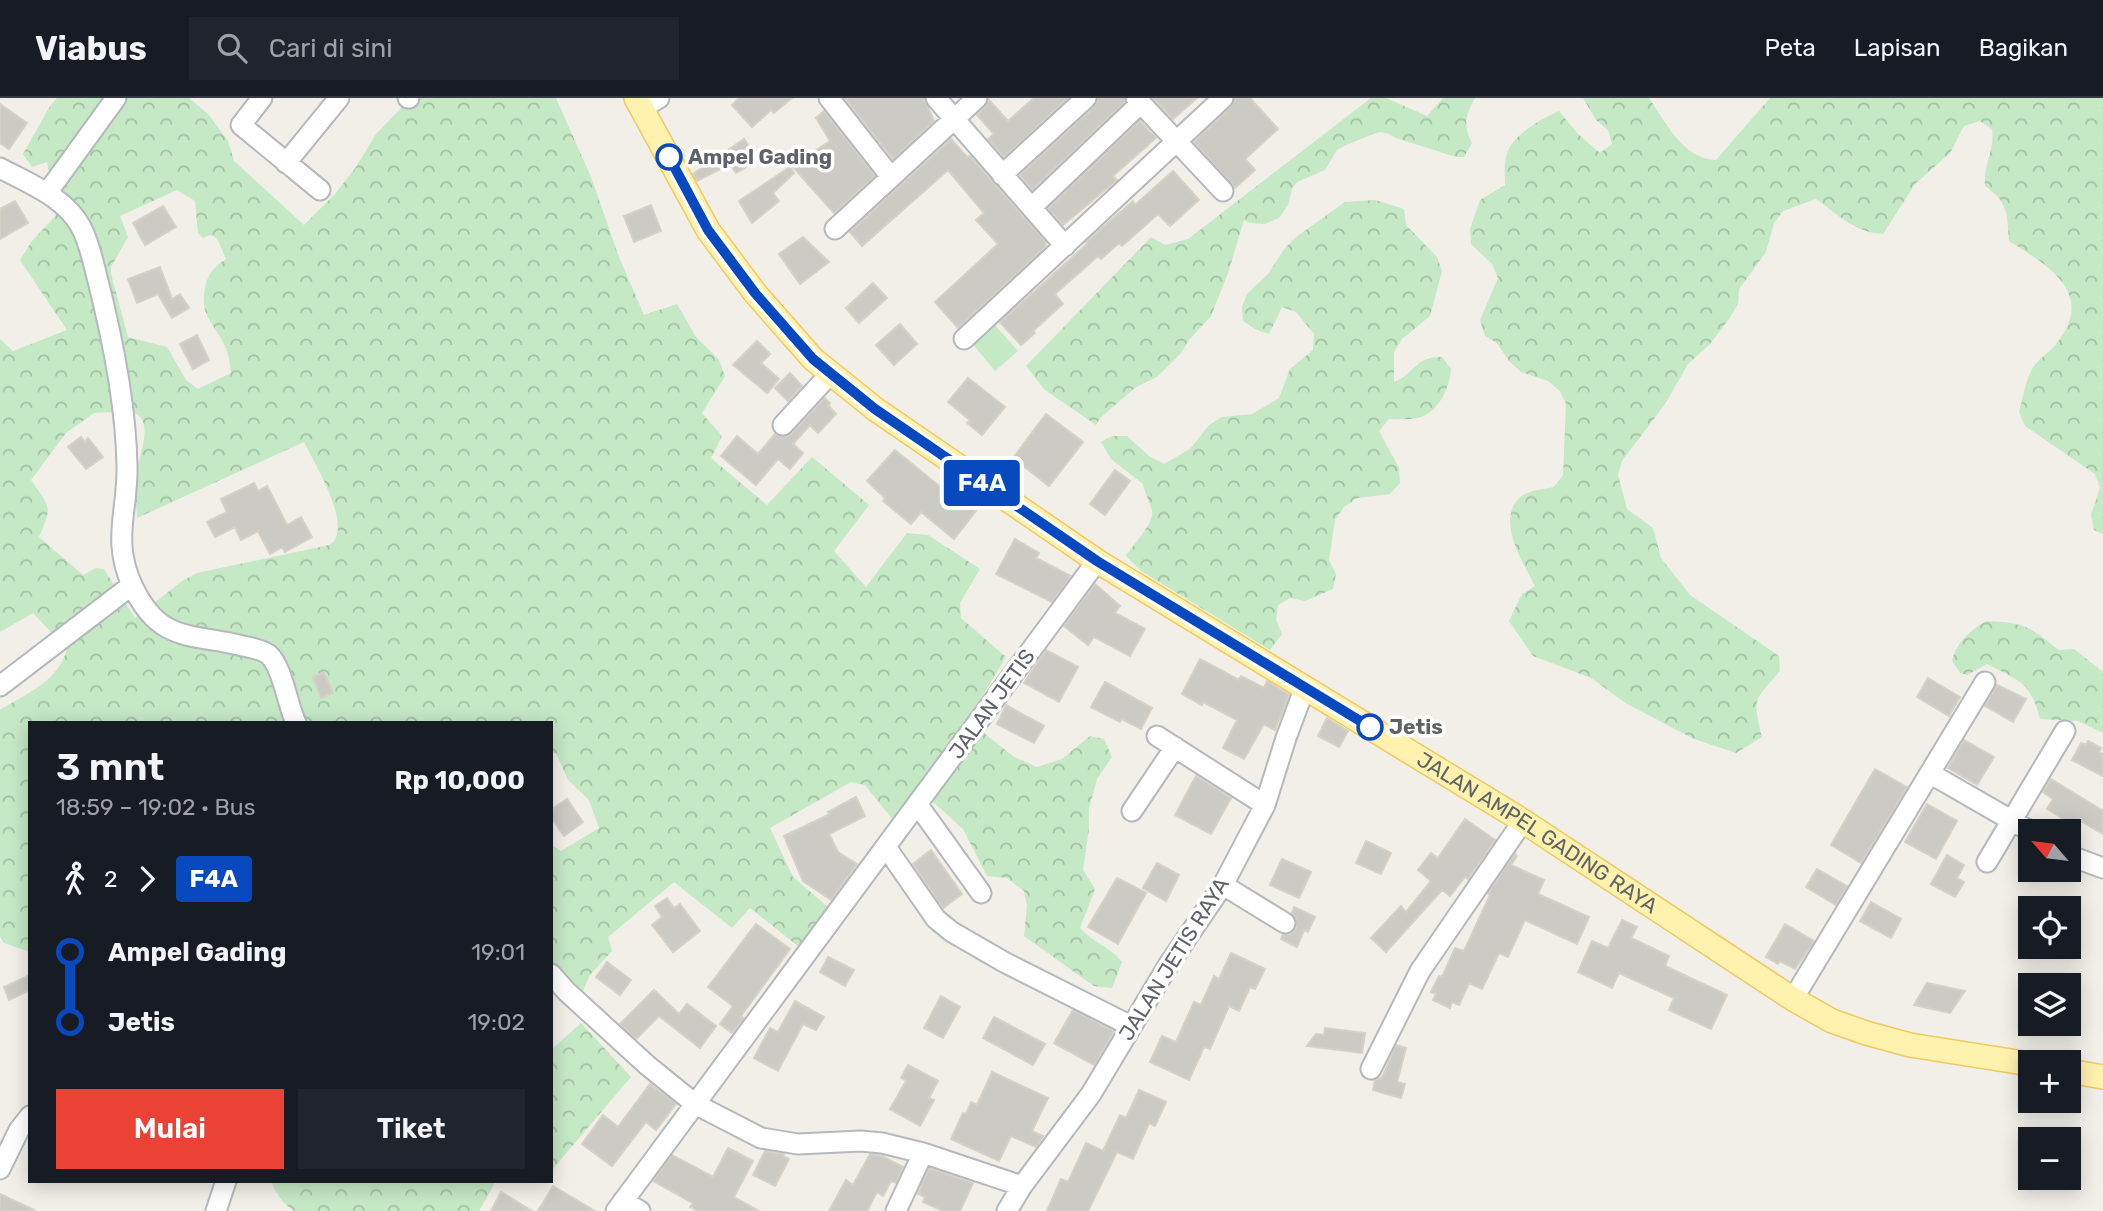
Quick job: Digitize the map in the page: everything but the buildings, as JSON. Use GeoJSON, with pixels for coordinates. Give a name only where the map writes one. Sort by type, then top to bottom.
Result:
{"type":"FeatureCollection","features":[{"type":"Feature","properties":{"kind":"main road","name":"JALAN AMPEL GADING RAYA"},"geometry":{"type":"LineString","coordinates":[[646,102],[708,230],[755,293],[813,359],[875,409],[1097,561],[1522,821],[1793,999],[1832,1021],[1866,1033],[1910,1045],[2018,1063]]}},
{"type":"Feature","properties":{"kind":"main road"},"geometry":{"type":"LineString","coordinates":[[2081,1073],[2103,1077]]}},
{"type":"Feature","properties":{"kind":"street"},"geometry":{"type":"LineString","coordinates":[[47,193],[116,98]]}},
{"type":"Feature","properties":{"kind":"street"},"geometry":{"type":"LineString","coordinates":[[262,98],[241,125],[320,190]]}},
{"type":"Feature","properties":{"kind":"street"},"geometry":{"type":"LineString","coordinates":[[286,163],[339,98]]}},
{"type":"Feature","properties":{"kind":"street"},"geometry":{"type":"LineString","coordinates":[[829,98],[891,177]]}},
{"type":"Feature","properties":{"kind":"street"},"geometry":{"type":"LineString","coordinates":[[936,98],[1065,246]]}},
{"type":"Feature","properties":{"kind":"street"},"geometry":{"type":"LineString","coordinates":[[835,229],[977,98]]}},
{"type":"Feature","properties":{"kind":"street"},"geometry":{"type":"LineString","coordinates":[[1002,175],[1086,98]]}},
{"type":"Feature","properties":{"kind":"street"},"geometry":{"type":"LineString","coordinates":[[964,339],[1223,98]]}},
{"type":"Feature","properties":{"kind":"street"},"geometry":{"type":"LineString","coordinates":[[1032,207],[1139,101],[1223,191]]}},
{"type":"Feature","properties":{"kind":"street"},"geometry":{"type":"LineString","coordinates":[[0,168],[47,193],[65,208],[80,226],[92,257],[106,311],[120,396],[127,468],[120,533],[124,563],[132,585],[151,617],[163,627],[179,634],[257,649],[270,656],[295,721]]}},
{"type":"Feature","properties":{"kind":"street"},"geometry":{"type":"LineString","coordinates":[[783,425],[831,373]]}},
{"type":"Feature","properties":{"kind":"street","name":"JALAN JETIS"},"geometry":{"type":"LineString","coordinates":[[640,1211],[619,1206],[1097,561]]}},
{"type":"Feature","properties":{"kind":"street"},"geometry":{"type":"LineString","coordinates":[[0,686],[132,585]]}},
{"type":"Feature","properties":{"kind":"street"},"geometry":{"type":"LineString","coordinates":[[1793,999],[1985,682]]}},
{"type":"Feature","properties":{"kind":"street","name":"JALAN JETIS RAYA"},"geometry":{"type":"LineString","coordinates":[[1007,1211],[1022,1186],[1091,1094],[1168,964],[1223,885],[1265,806],[1286,738],[1306,687]]}},
{"type":"Feature","properties":{"kind":"street"},"geometry":{"type":"LineString","coordinates":[[1987,862],[2066,731]]}},
{"type":"Feature","properties":{"kind":"street"},"geometry":{"type":"LineString","coordinates":[[1157,736],[1265,806]]}},
{"type":"Feature","properties":{"kind":"street"},"geometry":{"type":"LineString","coordinates":[[1132,811],[1175,747]]}},
{"type":"Feature","properties":{"kind":"street"},"geometry":{"type":"LineString","coordinates":[[1931,774],[2018,823]]}},
{"type":"Feature","properties":{"kind":"street"},"geometry":{"type":"LineString","coordinates":[[918,805],[981,893]]}},
{"type":"Feature","properties":{"kind":"street"},"geometry":{"type":"LineString","coordinates":[[1371,1069],[1420,971],[1522,821]]}},
{"type":"Feature","properties":{"kind":"street"},"geometry":{"type":"LineString","coordinates":[[886,847],[936,919],[952,932],[1004,962],[1131,1026]]}},
{"type":"Feature","properties":{"kind":"street"},"geometry":{"type":"LineString","coordinates":[[2081,860],[2103,868]]}},
{"type":"Feature","properties":{"kind":"street"},"geometry":{"type":"LineString","coordinates":[[1223,885],[1285,923]]}},
{"type":"Feature","properties":{"kind":"street"},"geometry":{"type":"LineString","coordinates":[[553,976],[647,1065],[695,1104],[761,1138],[799,1144],[861,1141],[882,1143],[923,1153],[1022,1186]]}},
{"type":"Feature","properties":{"kind":"street"},"geometry":{"type":"LineString","coordinates":[[0,1169],[19,1130],[28,1119]]}},
{"type":"Feature","properties":{"kind":"street"},"geometry":{"type":"LineString","coordinates":[[896,1211],[923,1153]]}},
{"type":"Feature","properties":{"kind":"street"},"geometry":{"type":"LineString","coordinates":[[216,1211],[225,1183]]}},
{"type":"Feature","properties":{"kind":"green space"},"geometry":{"type":"Polygon","coordinates":[[[57,98],[189,98],[209,115],[228,141],[234,161],[304,225],[335,194],[356,167],[376,134],[411,98],[556,98],[591,177],[619,257],[644,315],[677,304],[696,337],[719,360],[725,376],[702,413],[722,436],[711,458],[767,505],[812,457],[869,505],[834,551],[866,587],[907,533],[928,535],[980,569],[960,603],[961,618],[1006,657],[968,720],[1014,757],[1037,767],[1062,759],[1090,736],[1104,739],[1112,757],[1097,779],[1089,808],[1083,870],[1095,889],[1080,928],[1122,962],[1112,988],[1094,986],[1024,936],[1027,906],[1024,891],[1007,878],[987,876],[963,829],[932,801],[910,796],[893,820],[865,785],[851,782],[770,828],[793,877],[828,907],[799,947],[750,908],[732,928],[674,882],[608,937],[612,951],[590,975],[582,993],[553,987],[553,846],[561,851],[599,828],[589,800],[568,780],[556,753],[553,754],[553,721],[28,721],[28,951],[4,943],[0,937],[0,710],[49,678],[57,670],[67,649],[33,613],[0,632],[0,339],[13,351],[67,330],[20,260],[32,241],[59,212],[47,162],[32,167],[23,154],[57,98]],[[177,190],[120,216],[128,237],[111,267],[111,274],[128,337],[167,347],[186,380],[198,389],[231,373],[226,349],[205,311],[204,303],[209,276],[216,266],[226,259],[217,238],[210,235],[203,238],[198,233],[195,201],[177,190]],[[94,413],[66,433],[31,480],[46,502],[48,512],[39,537],[83,575],[96,568],[104,569],[135,618],[182,581],[197,573],[329,545],[336,537],[336,512],[304,442],[137,518],[135,479],[144,427],[138,415],[94,413]]]}},
{"type":"Feature","properties":{"kind":"green space"},"geometry":{"type":"Polygon","coordinates":[[[1371,98],[1386,98],[1427,116],[1443,98],[1475,98],[1466,120],[1472,143],[1464,157],[1456,157],[1381,132],[1337,150],[1325,170],[1297,182],[1292,189],[1288,205],[1279,218],[1265,224],[1244,220],[1211,316],[1157,377],[1136,387],[1100,418],[1096,425],[1045,390],[1026,366],[1151,237],[1165,245],[1188,239],[1371,98]]]}},
{"type":"Feature","properties":{"kind":"green space"},"geometry":{"type":"Polygon","coordinates":[[[1583,98],[1649,98],[1685,147],[1704,158],[1716,160],[1770,98],[2103,98],[2103,534],[2094,530],[2091,515],[2100,488],[2095,474],[2025,426],[2019,412],[2031,371],[2057,343],[2068,325],[2072,309],[2063,283],[2052,271],[2009,241],[2003,204],[1985,186],[1992,129],[1980,121],[1964,126],[1950,153],[1915,184],[1883,234],[1855,226],[1816,199],[1783,211],[1774,223],[1766,252],[1739,289],[1738,304],[1729,319],[1710,344],[1688,364],[1665,404],[1622,461],[1618,475],[1627,509],[1653,528],[1661,558],[1690,595],[1779,656],[1780,671],[1760,695],[1756,707],[1762,737],[1736,753],[1694,739],[1627,704],[1591,678],[1533,656],[1509,621],[1522,594],[1535,586],[1513,540],[1511,515],[1514,504],[1523,495],[1554,487],[1563,475],[1566,404],[1560,391],[1548,381],[1521,372],[1509,361],[1497,343],[1485,336],[1480,320],[1498,278],[1492,264],[1471,244],[1470,229],[1480,200],[1505,185],[1506,157],[1513,142],[1535,124],[1559,111],[1578,134],[1600,153],[1612,144],[1608,130],[1596,120],[1583,98]]]}},
{"type":"Feature","properties":{"kind":"green space"},"geometry":{"type":"Polygon","coordinates":[[[1375,200],[1404,209],[1406,225],[1437,257],[1442,271],[1430,316],[1402,339],[1394,352],[1394,382],[1407,375],[1420,362],[1433,357],[1442,357],[1451,369],[1450,376],[1442,399],[1431,411],[1418,418],[1389,419],[1379,431],[1399,468],[1400,483],[1390,494],[1357,498],[1344,507],[1335,520],[1329,560],[1336,574],[1333,589],[1305,601],[1290,598],[1278,605],[1276,620],[1282,634],[1270,650],[1141,571],[1126,556],[1147,527],[1152,511],[1143,484],[1111,459],[1101,442],[1112,436],[1127,436],[1149,456],[1164,464],[1190,449],[1209,425],[1222,417],[1252,414],[1279,398],[1290,369],[1313,350],[1314,334],[1296,312],[1282,307],[1269,334],[1255,329],[1243,321],[1242,307],[1247,294],[1268,274],[1285,248],[1296,237],[1345,202],[1375,200]]]}},
{"type":"Feature","properties":{"kind":"green space"},"geometry":{"type":"Polygon","coordinates":[[[993,323],[1018,351],[995,371],[971,342],[993,323]]]}},
{"type":"Feature","properties":{"kind":"green space"},"geometry":{"type":"Polygon","coordinates":[[[1987,621],[2026,627],[2059,650],[2074,649],[2103,672],[2103,733],[2078,721],[2040,719],[2032,697],[2022,684],[1987,664],[1967,675],[1960,673],[1952,661],[1957,648],[1970,632],[1987,621]]]}},
{"type":"Feature","properties":{"kind":"green space"},"geometry":{"type":"Polygon","coordinates":[[[581,1023],[631,1077],[553,1169],[553,1048],[581,1023]]]}},
{"type":"Feature","properties":{"kind":"green space"},"geometry":{"type":"Polygon","coordinates":[[[272,1183],[495,1183],[479,1211],[294,1211],[272,1183]]]}},
{"type":"Feature","properties":{"kind":"bus line","name":"F4A"},"geometry":{"type":"LineString","coordinates":[[669,157],[708,230],[755,293],[813,359],[875,409],[1097,561],[1370,727]]}},
{"type":"Feature","properties":{"kind":"place","name":"Ampel Gading"},"geometry":{"type":"Point","coordinates":[669,157]}},
{"type":"Feature","properties":{"kind":"place","name":"Jetis"},"geometry":{"type":"Point","coordinates":[1370,727]}}]}
